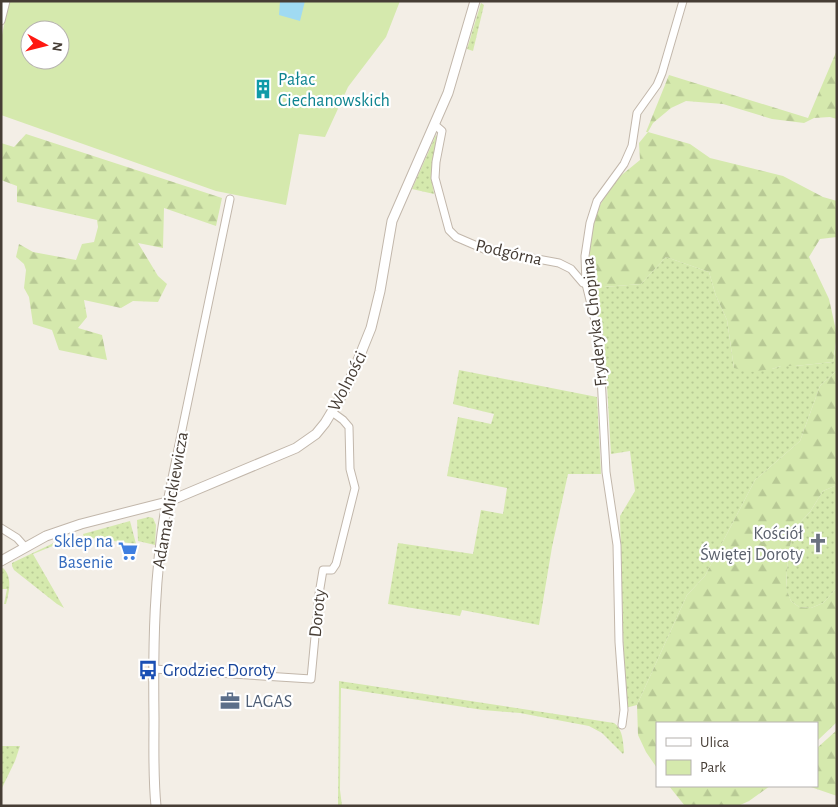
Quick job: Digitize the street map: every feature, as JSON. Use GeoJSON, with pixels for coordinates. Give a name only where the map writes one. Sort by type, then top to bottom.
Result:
{"type":"FeatureCollection","features":[{"type":"Feature","properties":{"kind":"street"},"geometry":{"type":"LineString","coordinates":[[1,21],[6,1]]}},
{"type":"Feature","properties":{"kind":"street","name":"Wolności"},"geometry":{"type":"LineString","coordinates":[[1,560],[46,536],[82,524],[167,502],[296,448],[316,434],[348,385],[362,352],[377,308],[392,221],[451,85],[475,1]]}},
{"type":"Feature","properties":{"kind":"street","name":"Fryderyka Chopina"},"geometry":{"type":"LineString","coordinates":[[622,725],[624,710],[619,642],[618,545],[606,472],[599,337],[586,284],[585,256],[594,209],[603,191],[624,164],[632,146],[637,113],[657,85],[662,73],[683,1]]}},
{"type":"Feature","properties":{"kind":"street","name":"Podgórna"},"geometry":{"type":"LineString","coordinates":[[435,124],[442,131],[435,178],[449,230],[456,237],[484,249],[559,263],[571,269],[586,284]]}},
{"type":"Feature","properties":{"kind":"street","name":"Adama Mickiewicza"},"geometry":{"type":"LineString","coordinates":[[156,806],[154,669],[156,587],[167,502],[230,200]]}},
{"type":"Feature","properties":{"kind":"street","name":"Doroty"},"geometry":{"type":"LineString","coordinates":[[154,669],[310,679],[323,570],[332,570],[336,564],[355,488],[350,469],[349,427],[332,412]]}},
{"type":"Feature","properties":{"kind":"street"},"geometry":{"type":"LineString","coordinates":[[1,528],[17,538],[25,547]]}},
{"type":"Feature","properties":{"kind":"green space"},"geometry":{"type":"Polygon","coordinates":[[[9,1],[400,1],[386,37],[348,87],[325,137],[299,134],[286,205],[216,191],[1,115],[1,40],[9,1]]]}},
{"type":"Feature","properties":{"kind":"green space"},"geometry":{"type":"Polygon","coordinates":[[[481,3],[484,5],[473,51],[467,49],[481,3]]]}},
{"type":"Feature","properties":{"kind":"green space"},"geometry":{"type":"Polygon","coordinates":[[[837,50],[837,119],[830,117],[814,118],[804,123],[772,119],[723,104],[686,101],[671,108],[653,123],[648,132],[646,132],[669,75],[808,118],[837,50]]]}},
{"type":"Feature","properties":{"kind":"green space"},"geometry":{"type":"Polygon","coordinates":[[[648,132],[690,144],[710,158],[783,176],[823,197],[837,201],[837,237],[820,239],[809,257],[829,299],[837,335],[833,362],[781,366],[750,372],[734,368],[727,320],[716,296],[709,272],[666,257],[641,284],[591,288],[588,271],[593,218],[613,182],[640,160],[639,143],[648,132]]]}},
{"type":"Feature","properties":{"kind":"green space"},"geometry":{"type":"Polygon","coordinates":[[[26,134],[222,198],[216,226],[164,208],[163,248],[138,243],[158,276],[167,284],[158,302],[133,301],[121,308],[84,300],[87,317],[78,328],[102,335],[107,360],[59,350],[52,330],[33,324],[29,297],[24,288],[26,270],[24,264],[16,257],[19,244],[33,252],[76,260],[82,244],[94,242],[98,227],[97,220],[17,202],[17,186],[1,180],[1,143],[14,147],[26,134]]]}},
{"type":"Feature","properties":{"kind":"green space"},"geometry":{"type":"Polygon","coordinates":[[[436,135],[437,140],[431,176],[434,194],[412,189],[436,135]]]}},
{"type":"Feature","properties":{"kind":"green space"},"geometry":{"type":"Polygon","coordinates":[[[666,257],[709,272],[716,296],[727,320],[734,368],[772,369],[781,366],[833,362],[837,341],[837,370],[820,386],[800,441],[755,480],[705,576],[687,595],[637,705],[625,708],[620,516],[635,491],[630,451],[611,454],[605,351],[591,288],[641,284],[666,257]]]}},
{"type":"Feature","properties":{"kind":"green space"},"geometry":{"type":"Polygon","coordinates":[[[459,370],[597,397],[601,474],[568,474],[552,547],[539,625],[462,610],[460,616],[388,604],[398,543],[473,554],[481,510],[503,514],[507,488],[447,476],[458,417],[491,424],[494,414],[453,404],[459,370]]]}},
{"type":"Feature","properties":{"kind":"green space"},"geometry":{"type":"Polygon","coordinates":[[[837,370],[837,485],[823,491],[810,512],[795,528],[788,553],[786,588],[791,601],[799,607],[811,608],[823,603],[837,588],[837,722],[818,740],[818,722],[656,722],[656,767],[638,735],[637,705],[687,595],[705,576],[755,480],[800,441],[820,386],[837,370]]]}},
{"type":"Feature","properties":{"kind":"green space"},"geometry":{"type":"Polygon","coordinates":[[[837,485],[837,588],[823,603],[811,608],[799,607],[791,601],[786,589],[788,553],[795,528],[810,512],[823,491],[837,485]]]}},
{"type":"Feature","properties":{"kind":"green space"},"geometry":{"type":"Polygon","coordinates":[[[153,518],[156,525],[155,545],[138,541],[137,520],[153,518]]]}},
{"type":"Feature","properties":{"kind":"green space"},"geometry":{"type":"Polygon","coordinates":[[[130,521],[136,544],[84,537],[83,534],[130,521]]]}},
{"type":"Feature","properties":{"kind":"green space"},"geometry":{"type":"Polygon","coordinates":[[[64,538],[65,541],[33,554],[64,608],[14,570],[12,563],[64,538]]]}},
{"type":"Feature","properties":{"kind":"green space"},"geometry":{"type":"Polygon","coordinates":[[[3,568],[9,580],[6,604],[4,604],[7,589],[1,589],[1,569],[3,568]]]}},
{"type":"Feature","properties":{"kind":"green space"},"geometry":{"type":"Polygon","coordinates":[[[339,681],[614,723],[621,732],[624,752],[623,754],[602,733],[589,726],[520,713],[483,710],[341,688],[340,790],[342,806],[338,806],[339,681]]]}},
{"type":"Feature","properties":{"kind":"green space"},"geometry":{"type":"Polygon","coordinates":[[[837,730],[837,796],[811,787],[818,787],[818,747],[837,730]]]}},
{"type":"Feature","properties":{"kind":"green space"},"geometry":{"type":"Polygon","coordinates":[[[1,746],[20,746],[1,790],[1,746]]]}},
{"type":"Feature","properties":{"kind":"green space"},"geometry":{"type":"Polygon","coordinates":[[[670,787],[769,787],[749,801],[738,806],[685,806],[670,787]]]}},
{"type":"Feature","properties":{"kind":"water"},"geometry":{"type":"Polygon","coordinates":[[[280,1],[305,1],[300,21],[279,15],[280,1]]]}},
{"type":"Feature","properties":{"kind":"place","name":"Pałac Ciechanowskich"},"geometry":{"type":"Point","coordinates":[263,89]}},
{"type":"Feature","properties":{"kind":"place","name":"Kościół Świętej Doroty"},"geometry":{"type":"Point","coordinates":[818,543]}},
{"type":"Feature","properties":{"kind":"place","name":"Sklep na Basenie"},"geometry":{"type":"Point","coordinates":[128,551]}},
{"type":"Feature","properties":{"kind":"place","name":"Grodziec Doroty"},"geometry":{"type":"Point","coordinates":[148,670]}},
{"type":"Feature","properties":{"kind":"place","name":"LAGAS"},"geometry":{"type":"Point","coordinates":[230,701]}}]}
